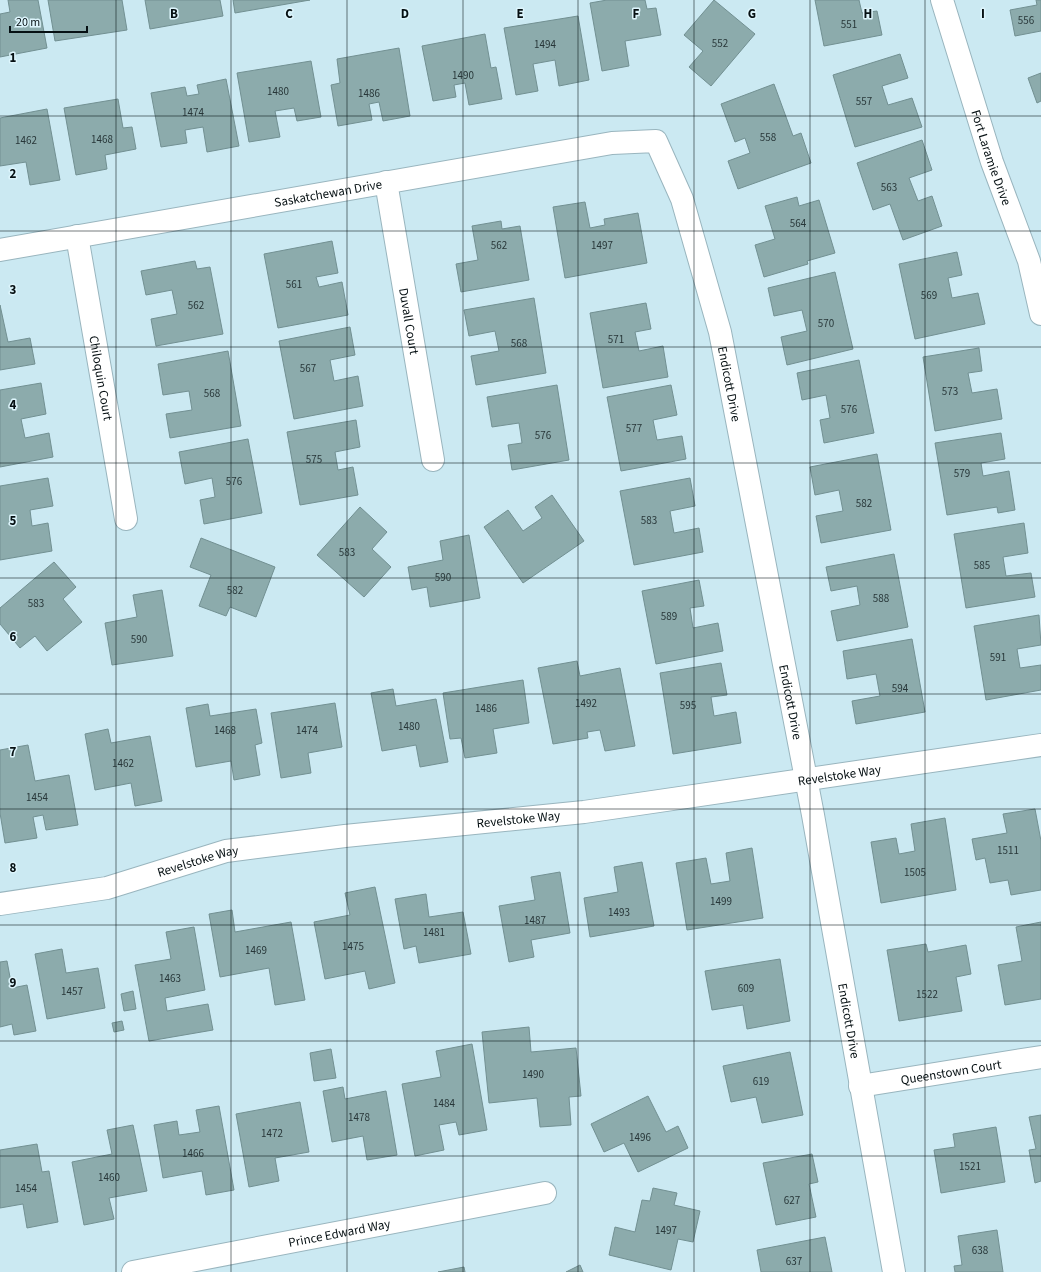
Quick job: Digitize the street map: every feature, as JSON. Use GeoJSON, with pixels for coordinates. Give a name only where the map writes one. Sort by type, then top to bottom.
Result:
{"type":"FeatureCollection","features":[{"type":"Feature","properties":{"kind":"street","name":"Fort Laramie Drive"},"geometry":{"type":"LineString","coordinates":[[942,0],[992,162],[1029,261],[1040,308]]}},
{"type":"Feature","properties":{"kind":"street","name":"Saskatchewan Drive"},"geometry":{"type":"LineString","coordinates":[[0,250],[612,143],[656,141]]}},
{"type":"Feature","properties":{"kind":"street","name":"Endicott Drive"},"geometry":{"type":"LineString","coordinates":[[656,141],[682,199],[720,332],[806,781],[894,1272]]}},
{"type":"Feature","properties":{"kind":"street","name":"Duvall Court"},"geometry":{"type":"LineString","coordinates":[[386,182],[433,460]]}},
{"type":"Feature","properties":{"kind":"street","name":"Chiloquin Court"},"geometry":{"type":"LineString","coordinates":[[77,236],[126,519]]}},
{"type":"Feature","properties":{"kind":"street","name":"Revelstoke Way"},"geometry":{"type":"LineString","coordinates":[[0,904],[107,888],[226,852],[345,836],[584,812],[806,781],[1041,745]]}},
{"type":"Feature","properties":{"kind":"street","name":"Queenstown Court"},"geometry":{"type":"LineString","coordinates":[[860,1086],[1041,1058]]}},
{"type":"Feature","properties":{"kind":"street","name":"Prince Edward Way"},"geometry":{"type":"LineString","coordinates":[[133,1272],[545,1193]]}},
{"type":"Feature","properties":{"kind":"building"},"geometry":{"type":"Polygon","coordinates":[[[8,0],[38,0],[47,48],[0,57],[0,14],[10,12],[8,0]]]}},
{"type":"Feature","properties":{"kind":"building"},"geometry":{"type":"Polygon","coordinates":[[[48,0],[122,0],[127,30],[55,41],[48,0]]]}},
{"type":"Feature","properties":{"kind":"building"},"geometry":{"type":"Polygon","coordinates":[[[145,0],[220,0],[223,16],[150,29],[145,0]]]}},
{"type":"Feature","properties":{"kind":"building"},"geometry":{"type":"Polygon","coordinates":[[[233,0],[310,0],[235,13],[233,0]]]}},
{"type":"Feature","properties":{"kind":"building"},"geometry":{"type":"Polygon","coordinates":[[[607,0],[645,0],[647,9],[656,8],[661,35],[625,41],[629,66],[602,71],[590,3],[607,0]]]}},
{"type":"Feature","properties":{"kind":"building"},"geometry":{"type":"Polygon","coordinates":[[[714,0],[755,34],[711,86],[689,67],[703,51],[684,35],[714,0]]]}},
{"type":"Feature","properties":{"kind":"building"},"geometry":{"type":"Polygon","coordinates":[[[815,0],[859,0],[862,13],[877,11],[882,35],[824,46],[815,0]]]}},
{"type":"Feature","properties":{"kind":"building"},"geometry":{"type":"Polygon","coordinates":[[[1036,0],[1041,0],[1041,31],[1015,36],[1010,10],[1037,5],[1036,0]]]}},
{"type":"Feature","properties":{"kind":"building"},"geometry":{"type":"Polygon","coordinates":[[[578,16],[589,80],[559,86],[555,60],[533,64],[538,91],[516,95],[504,28],[578,16]]]}},
{"type":"Feature","properties":{"kind":"building"},"geometry":{"type":"Polygon","coordinates":[[[485,34],[491,68],[496,67],[502,99],[469,105],[465,83],[454,85],[456,97],[433,101],[422,46],[485,34]]]}},
{"type":"Feature","properties":{"kind":"building"},"geometry":{"type":"Polygon","coordinates":[[[399,48],[410,116],[383,121],[379,102],[369,104],[372,120],[338,126],[331,85],[340,83],[337,59],[399,48]]]}},
{"type":"Feature","properties":{"kind":"building"},"geometry":{"type":"Polygon","coordinates":[[[900,54],[908,78],[882,86],[888,105],[912,98],[922,127],[855,147],[833,75],[900,54]]]}},
{"type":"Feature","properties":{"kind":"building"},"geometry":{"type":"Polygon","coordinates":[[[311,61],[321,117],[297,121],[294,108],[275,111],[280,137],[249,142],[237,73],[311,61]]]}},
{"type":"Feature","properties":{"kind":"building"},"geometry":{"type":"Polygon","coordinates":[[[1041,73],[1041,101],[1037,103],[1028,78],[1041,73]]]}},
{"type":"Feature","properties":{"kind":"building"},"geometry":{"type":"Polygon","coordinates":[[[226,79],[239,146],[207,152],[203,127],[185,130],[187,143],[161,147],[151,93],[185,87],[187,96],[199,94],[197,85],[226,79]]]}},
{"type":"Feature","properties":{"kind":"building"},"geometry":{"type":"Polygon","coordinates":[[[774,84],[793,136],[801,133],[811,163],[738,189],[728,161],[750,153],[745,138],[735,142],[721,104],[774,84]]]}},
{"type":"Feature","properties":{"kind":"building"},"geometry":{"type":"Polygon","coordinates":[[[118,99],[123,128],[132,127],[136,149],[105,155],[107,169],[76,175],[64,108],[118,99]]]}},
{"type":"Feature","properties":{"kind":"building"},"geometry":{"type":"Polygon","coordinates":[[[47,109],[60,180],[30,185],[26,162],[0,166],[0,118],[47,109]]]}},
{"type":"Feature","properties":{"kind":"building"},"geometry":{"type":"Polygon","coordinates":[[[922,140],[932,170],[909,178],[918,201],[932,196],[942,226],[903,240],[890,204],[873,210],[857,163],[922,140]]]}},
{"type":"Feature","properties":{"kind":"building"},"geometry":{"type":"Polygon","coordinates":[[[797,197],[799,206],[819,200],[835,253],[807,261],[808,264],[764,277],[755,245],[775,239],[765,206],[797,197]]]}},
{"type":"Feature","properties":{"kind":"building"},"geometry":{"type":"Polygon","coordinates":[[[585,202],[590,228],[605,225],[604,219],[638,213],[647,263],[565,278],[553,207],[585,202]]]}},
{"type":"Feature","properties":{"kind":"building"},"geometry":{"type":"Polygon","coordinates":[[[501,221],[502,229],[520,226],[529,280],[461,292],[456,264],[478,260],[472,226],[501,221]]]}},
{"type":"Feature","properties":{"kind":"building"},"geometry":{"type":"Polygon","coordinates":[[[332,241],[338,273],[316,277],[319,287],[342,282],[348,315],[278,328],[264,254],[332,241]]]}},
{"type":"Feature","properties":{"kind":"building"},"geometry":{"type":"Polygon","coordinates":[[[957,252],[962,275],[948,278],[952,298],[978,293],[985,324],[915,339],[899,264],[957,252]]]}},
{"type":"Feature","properties":{"kind":"building"},"geometry":{"type":"Polygon","coordinates":[[[195,261],[197,269],[210,267],[223,334],[156,346],[151,319],[177,314],[172,290],[146,295],[141,271],[195,261]]]}},
{"type":"Feature","properties":{"kind":"building"},"geometry":{"type":"Polygon","coordinates":[[[835,272],[853,349],[787,365],[781,337],[807,331],[802,310],[774,316],[768,288],[835,272]]]}},
{"type":"Feature","properties":{"kind":"building"},"geometry":{"type":"Polygon","coordinates":[[[534,298],[546,373],[476,385],[471,356],[499,351],[495,331],[469,336],[464,310],[534,298]]]}},
{"type":"Feature","properties":{"kind":"building"},"geometry":{"type":"Polygon","coordinates":[[[646,303],[651,329],[635,332],[639,351],[663,346],[668,377],[603,388],[590,313],[646,303]]]}},
{"type":"Feature","properties":{"kind":"building"},"geometry":{"type":"Polygon","coordinates":[[[0,305],[8,342],[30,338],[35,364],[0,370],[0,305]]]}},
{"type":"Feature","properties":{"kind":"building"},"geometry":{"type":"Polygon","coordinates":[[[350,327],[355,355],[330,360],[334,381],[358,376],[363,406],[294,419],[279,341],[350,327]]]}},
{"type":"Feature","properties":{"kind":"building"},"geometry":{"type":"Polygon","coordinates":[[[979,348],[982,371],[968,373],[972,393],[997,389],[1002,419],[935,431],[923,357],[979,348]]]}},
{"type":"Feature","properties":{"kind":"building"},"geometry":{"type":"Polygon","coordinates":[[[228,351],[241,426],[170,438],[166,414],[192,410],[189,391],[163,395],[158,364],[228,351]]]}},
{"type":"Feature","properties":{"kind":"building"},"geometry":{"type":"Polygon","coordinates":[[[859,360],[874,433],[824,443],[820,420],[830,418],[826,395],[802,400],[797,373],[859,360]]]}},
{"type":"Feature","properties":{"kind":"building"},"geometry":{"type":"Polygon","coordinates":[[[41,383],[46,414],[21,419],[25,438],[49,433],[53,457],[0,467],[0,390],[41,383]]]}},
{"type":"Feature","properties":{"kind":"building"},"geometry":{"type":"Polygon","coordinates":[[[557,385],[569,460],[512,470],[508,445],[522,443],[519,423],[492,427],[487,397],[557,385]]]}},
{"type":"Feature","properties":{"kind":"building"},"geometry":{"type":"Polygon","coordinates":[[[671,385],[677,415],[653,420],[657,440],[682,436],[686,459],[621,471],[607,397],[671,385]]]}},
{"type":"Feature","properties":{"kind":"building"},"geometry":{"type":"Polygon","coordinates":[[[356,420],[360,447],[335,452],[338,470],[353,467],[358,495],[300,505],[287,432],[356,420]]]}},
{"type":"Feature","properties":{"kind":"building"},"geometry":{"type":"Polygon","coordinates":[[[1001,433],[1005,459],[981,463],[983,476],[1009,471],[1015,510],[998,513],[997,507],[947,515],[935,443],[1001,433]]]}},
{"type":"Feature","properties":{"kind":"building"},"geometry":{"type":"Polygon","coordinates":[[[248,439],[262,513],[204,524],[200,500],[215,497],[212,478],[185,484],[179,452],[248,439]]]}},
{"type":"Feature","properties":{"kind":"building"},"geometry":{"type":"Polygon","coordinates":[[[877,454],[891,530],[821,543],[816,516],[843,511],[839,490],[815,495],[810,467],[877,454]]]}},
{"type":"Feature","properties":{"kind":"building"},"geometry":{"type":"Polygon","coordinates":[[[48,478],[53,506],[30,510],[32,526],[48,523],[52,551],[0,560],[0,486],[48,478]]]}},
{"type":"Feature","properties":{"kind":"building"},"geometry":{"type":"Polygon","coordinates":[[[690,478],[695,506],[670,511],[674,533],[699,528],[703,552],[634,565],[620,491],[690,478]]]}},
{"type":"Feature","properties":{"kind":"building"},"geometry":{"type":"Polygon","coordinates":[[[552,495],[584,541],[523,583],[484,527],[508,510],[523,531],[542,518],[535,507],[552,495]]]}},
{"type":"Feature","properties":{"kind":"building"},"geometry":{"type":"Polygon","coordinates":[[[360,507],[387,532],[372,549],[391,567],[364,597],[317,555],[360,507]]]}},
{"type":"Feature","properties":{"kind":"building"},"geometry":{"type":"Polygon","coordinates":[[[1024,523],[1028,553],[1003,557],[1006,576],[1031,573],[1035,597],[966,608],[954,534],[1024,523]]]}},
{"type":"Feature","properties":{"kind":"building"},"geometry":{"type":"Polygon","coordinates":[[[469,535],[480,598],[430,607],[427,587],[412,590],[408,567],[443,560],[440,541],[469,535]]]}},
{"type":"Feature","properties":{"kind":"building"},"geometry":{"type":"Polygon","coordinates":[[[201,538],[275,567],[256,617],[230,607],[226,616],[199,606],[211,575],[190,567],[201,538]]]}},
{"type":"Feature","properties":{"kind":"building"},"geometry":{"type":"Polygon","coordinates":[[[894,554],[908,627],[837,641],[831,611],[860,605],[857,586],[831,591],[826,567],[894,554]]]}},
{"type":"Feature","properties":{"kind":"building"},"geometry":{"type":"Polygon","coordinates":[[[54,562],[76,587],[63,599],[82,622],[47,651],[35,636],[20,648],[0,624],[0,608],[54,562]]]}},
{"type":"Feature","properties":{"kind":"building"},"geometry":{"type":"Polygon","coordinates":[[[699,580],[704,606],[690,608],[693,628],[718,623],[723,651],[656,664],[642,591],[699,580]]]}},
{"type":"Feature","properties":{"kind":"building"},"geometry":{"type":"Polygon","coordinates":[[[162,590],[173,656],[112,665],[105,623],[137,617],[133,595],[162,590]]]}},
{"type":"Feature","properties":{"kind":"building"},"geometry":{"type":"Polygon","coordinates":[[[1039,615],[1041,645],[1017,649],[1020,668],[1041,665],[1041,690],[986,700],[974,626],[1039,615]]]}},
{"type":"Feature","properties":{"kind":"building"},"geometry":{"type":"Polygon","coordinates":[[[912,639],[925,712],[856,724],[852,701],[880,696],[876,674],[847,679],[843,651],[912,639]]]}},
{"type":"Feature","properties":{"kind":"building"},"geometry":{"type":"Polygon","coordinates":[[[577,661],[580,676],[620,668],[635,746],[605,751],[600,730],[587,732],[588,738],[553,744],[538,668],[577,661]]]}},
{"type":"Feature","properties":{"kind":"building"},"geometry":{"type":"Polygon","coordinates":[[[721,663],[727,695],[711,697],[714,716],[736,712],[741,743],[673,754],[660,673],[721,663]]]}},
{"type":"Feature","properties":{"kind":"building"},"geometry":{"type":"Polygon","coordinates":[[[523,680],[529,723],[493,729],[497,753],[465,758],[461,738],[450,739],[443,693],[523,680]]]}},
{"type":"Feature","properties":{"kind":"building"},"geometry":{"type":"Polygon","coordinates":[[[393,689],[396,706],[436,699],[448,762],[420,767],[416,745],[382,751],[371,693],[393,689]]]}},
{"type":"Feature","properties":{"kind":"building"},"geometry":{"type":"Polygon","coordinates":[[[335,703],[342,747],[308,753],[311,773],[281,778],[271,713],[335,703]]]}},
{"type":"Feature","properties":{"kind":"building"},"geometry":{"type":"Polygon","coordinates":[[[208,704],[210,716],[256,709],[262,743],[255,745],[260,775],[234,780],[231,761],[196,767],[186,708],[208,704]]]}},
{"type":"Feature","properties":{"kind":"building"},"geometry":{"type":"Polygon","coordinates":[[[108,729],[111,743],[150,736],[162,801],[135,806],[131,783],[95,790],[85,734],[108,729]]]}},
{"type":"Feature","properties":{"kind":"building"},"geometry":{"type":"Polygon","coordinates":[[[28,745],[35,781],[69,775],[78,825],[46,830],[43,815],[33,817],[37,838],[5,843],[0,813],[0,750],[28,745]]]}},
{"type":"Feature","properties":{"kind":"building"},"geometry":{"type":"Polygon","coordinates":[[[1035,809],[1041,841],[1041,890],[1011,895],[1008,880],[990,883],[985,858],[976,860],[972,839],[1007,833],[1003,814],[1035,809]]]}},
{"type":"Feature","properties":{"kind":"building"},"geometry":{"type":"Polygon","coordinates":[[[945,818],[956,890],[881,903],[871,842],[896,838],[899,854],[915,851],[911,824],[945,818]]]}},
{"type":"Feature","properties":{"kind":"building"},"geometry":{"type":"Polygon","coordinates":[[[752,848],[763,918],[687,930],[676,863],[706,858],[711,884],[730,881],[726,853],[752,848]]]}},
{"type":"Feature","properties":{"kind":"building"},"geometry":{"type":"Polygon","coordinates":[[[642,862],[654,926],[590,937],[584,898],[618,892],[614,867],[642,862]]]}},
{"type":"Feature","properties":{"kind":"building"},"geometry":{"type":"Polygon","coordinates":[[[560,872],[570,933],[531,940],[534,957],[509,962],[499,906],[535,900],[531,877],[560,872]]]}},
{"type":"Feature","properties":{"kind":"building"},"geometry":{"type":"Polygon","coordinates":[[[375,887],[395,983],[369,989],[365,971],[325,979],[314,922],[350,915],[345,893],[375,887]]]}},
{"type":"Feature","properties":{"kind":"building"},"geometry":{"type":"Polygon","coordinates":[[[426,894],[429,917],[463,912],[471,954],[419,963],[416,946],[404,949],[395,899],[426,894]]]}},
{"type":"Feature","properties":{"kind":"building"},"geometry":{"type":"Polygon","coordinates":[[[232,910],[235,932],[291,922],[305,1000],[275,1005],[269,968],[220,977],[209,914],[232,910]]]}},
{"type":"Feature","properties":{"kind":"building"},"geometry":{"type":"Polygon","coordinates":[[[1041,922],[1041,999],[1005,1005],[998,965],[1022,961],[1016,927],[1041,922]]]}},
{"type":"Feature","properties":{"kind":"building"},"geometry":{"type":"Polygon","coordinates":[[[194,927],[205,990],[165,998],[167,1011],[208,1004],[213,1030],[149,1041],[135,965],[171,959],[166,932],[194,927]]]}},
{"type":"Feature","properties":{"kind":"building"},"geometry":{"type":"Polygon","coordinates":[[[926,944],[928,952],[966,945],[971,974],[956,977],[962,1011],[899,1021],[887,950],[926,944]]]}},
{"type":"Feature","properties":{"kind":"building"},"geometry":{"type":"Polygon","coordinates":[[[62,949],[66,973],[98,968],[105,1008],[47,1019],[35,954],[62,949]]]}},
{"type":"Feature","properties":{"kind":"building"},"geometry":{"type":"Polygon","coordinates":[[[780,959],[790,1021],[747,1029],[743,1005],[712,1010],[705,971],[780,959]]]}},
{"type":"Feature","properties":{"kind":"building"},"geometry":{"type":"Polygon","coordinates":[[[7,961],[12,988],[27,985],[36,1031],[14,1035],[12,1024],[0,1027],[0,962],[7,961]]]}},
{"type":"Feature","properties":{"kind":"building"},"geometry":{"type":"Polygon","coordinates":[[[133,991],[136,1009],[124,1011],[121,994],[133,991]]]}},
{"type":"Feature","properties":{"kind":"building"},"geometry":{"type":"Polygon","coordinates":[[[122,1021],[124,1030],[114,1032],[112,1023],[122,1021]]]}},
{"type":"Feature","properties":{"kind":"building"},"geometry":{"type":"Polygon","coordinates":[[[529,1027],[531,1052],[576,1048],[581,1096],[569,1097],[571,1125],[540,1127],[537,1098],[489,1103],[482,1032],[529,1027]]]}},
{"type":"Feature","properties":{"kind":"building"},"geometry":{"type":"Polygon","coordinates":[[[472,1044],[487,1130],[459,1135],[456,1122],[439,1125],[444,1150],[415,1156],[402,1084],[441,1077],[436,1051],[472,1044]]]}},
{"type":"Feature","properties":{"kind":"building"},"geometry":{"type":"Polygon","coordinates":[[[331,1049],[336,1078],[314,1081],[310,1053],[331,1049]]]}},
{"type":"Feature","properties":{"kind":"building"},"geometry":{"type":"Polygon","coordinates":[[[790,1052],[803,1115],[762,1123],[756,1097],[731,1102],[723,1066],[790,1052]]]}},
{"type":"Feature","properties":{"kind":"building"},"geometry":{"type":"Polygon","coordinates":[[[343,1087],[345,1099],[386,1091],[397,1155],[367,1160],[363,1136],[332,1142],[323,1091],[343,1087]]]}},
{"type":"Feature","properties":{"kind":"building"},"geometry":{"type":"Polygon","coordinates":[[[648,1096],[666,1132],[678,1126],[688,1148],[638,1172],[624,1143],[604,1152],[591,1124],[648,1096]]]}},
{"type":"Feature","properties":{"kind":"building"},"geometry":{"type":"Polygon","coordinates":[[[300,1102],[309,1152],[275,1158],[279,1181],[249,1187],[236,1114],[300,1102]]]}},
{"type":"Feature","properties":{"kind":"building"},"geometry":{"type":"Polygon","coordinates":[[[219,1106],[234,1190],[206,1195],[202,1171],[163,1178],[154,1125],[177,1121],[179,1135],[200,1132],[196,1110],[219,1106]]]}},
{"type":"Feature","properties":{"kind":"building"},"geometry":{"type":"Polygon","coordinates":[[[1041,1115],[1041,1181],[1035,1183],[1029,1150],[1036,1149],[1029,1117],[1041,1115]]]}},
{"type":"Feature","properties":{"kind":"building"},"geometry":{"type":"Polygon","coordinates":[[[133,1125],[147,1191],[109,1198],[114,1219],[84,1225],[72,1162],[112,1154],[107,1130],[133,1125]]]}},
{"type":"Feature","properties":{"kind":"building"},"geometry":{"type":"Polygon","coordinates":[[[996,1127],[1005,1182],[941,1193],[934,1150],[955,1147],[953,1134],[996,1127]]]}},
{"type":"Feature","properties":{"kind":"building"},"geometry":{"type":"Polygon","coordinates":[[[37,1144],[42,1172],[49,1171],[58,1222],[27,1228],[23,1204],[0,1208],[0,1150],[37,1144]]]}},
{"type":"Feature","properties":{"kind":"building"},"geometry":{"type":"Polygon","coordinates":[[[812,1154],[818,1182],[809,1184],[816,1217],[776,1225],[763,1163],[812,1154]]]}},
{"type":"Feature","properties":{"kind":"building"},"geometry":{"type":"Polygon","coordinates":[[[653,1188],[677,1193],[674,1205],[700,1211],[693,1242],[678,1239],[671,1270],[609,1255],[615,1227],[635,1232],[642,1200],[650,1201],[653,1188]]]}},
{"type":"Feature","properties":{"kind":"building"},"geometry":{"type":"Polygon","coordinates":[[[997,1230],[1003,1272],[955,1272],[954,1266],[962,1265],[958,1236],[997,1230]]]}},
{"type":"Feature","properties":{"kind":"building"},"geometry":{"type":"Polygon","coordinates":[[[825,1237],[832,1272],[761,1272],[757,1250],[825,1237]]]}},
{"type":"Feature","properties":{"kind":"building"},"geometry":{"type":"Polygon","coordinates":[[[580,1265],[583,1272],[566,1272],[580,1265]]]}},
{"type":"Feature","properties":{"kind":"building"},"geometry":{"type":"Polygon","coordinates":[[[464,1267],[465,1272],[438,1272],[464,1267]]]}}]}
